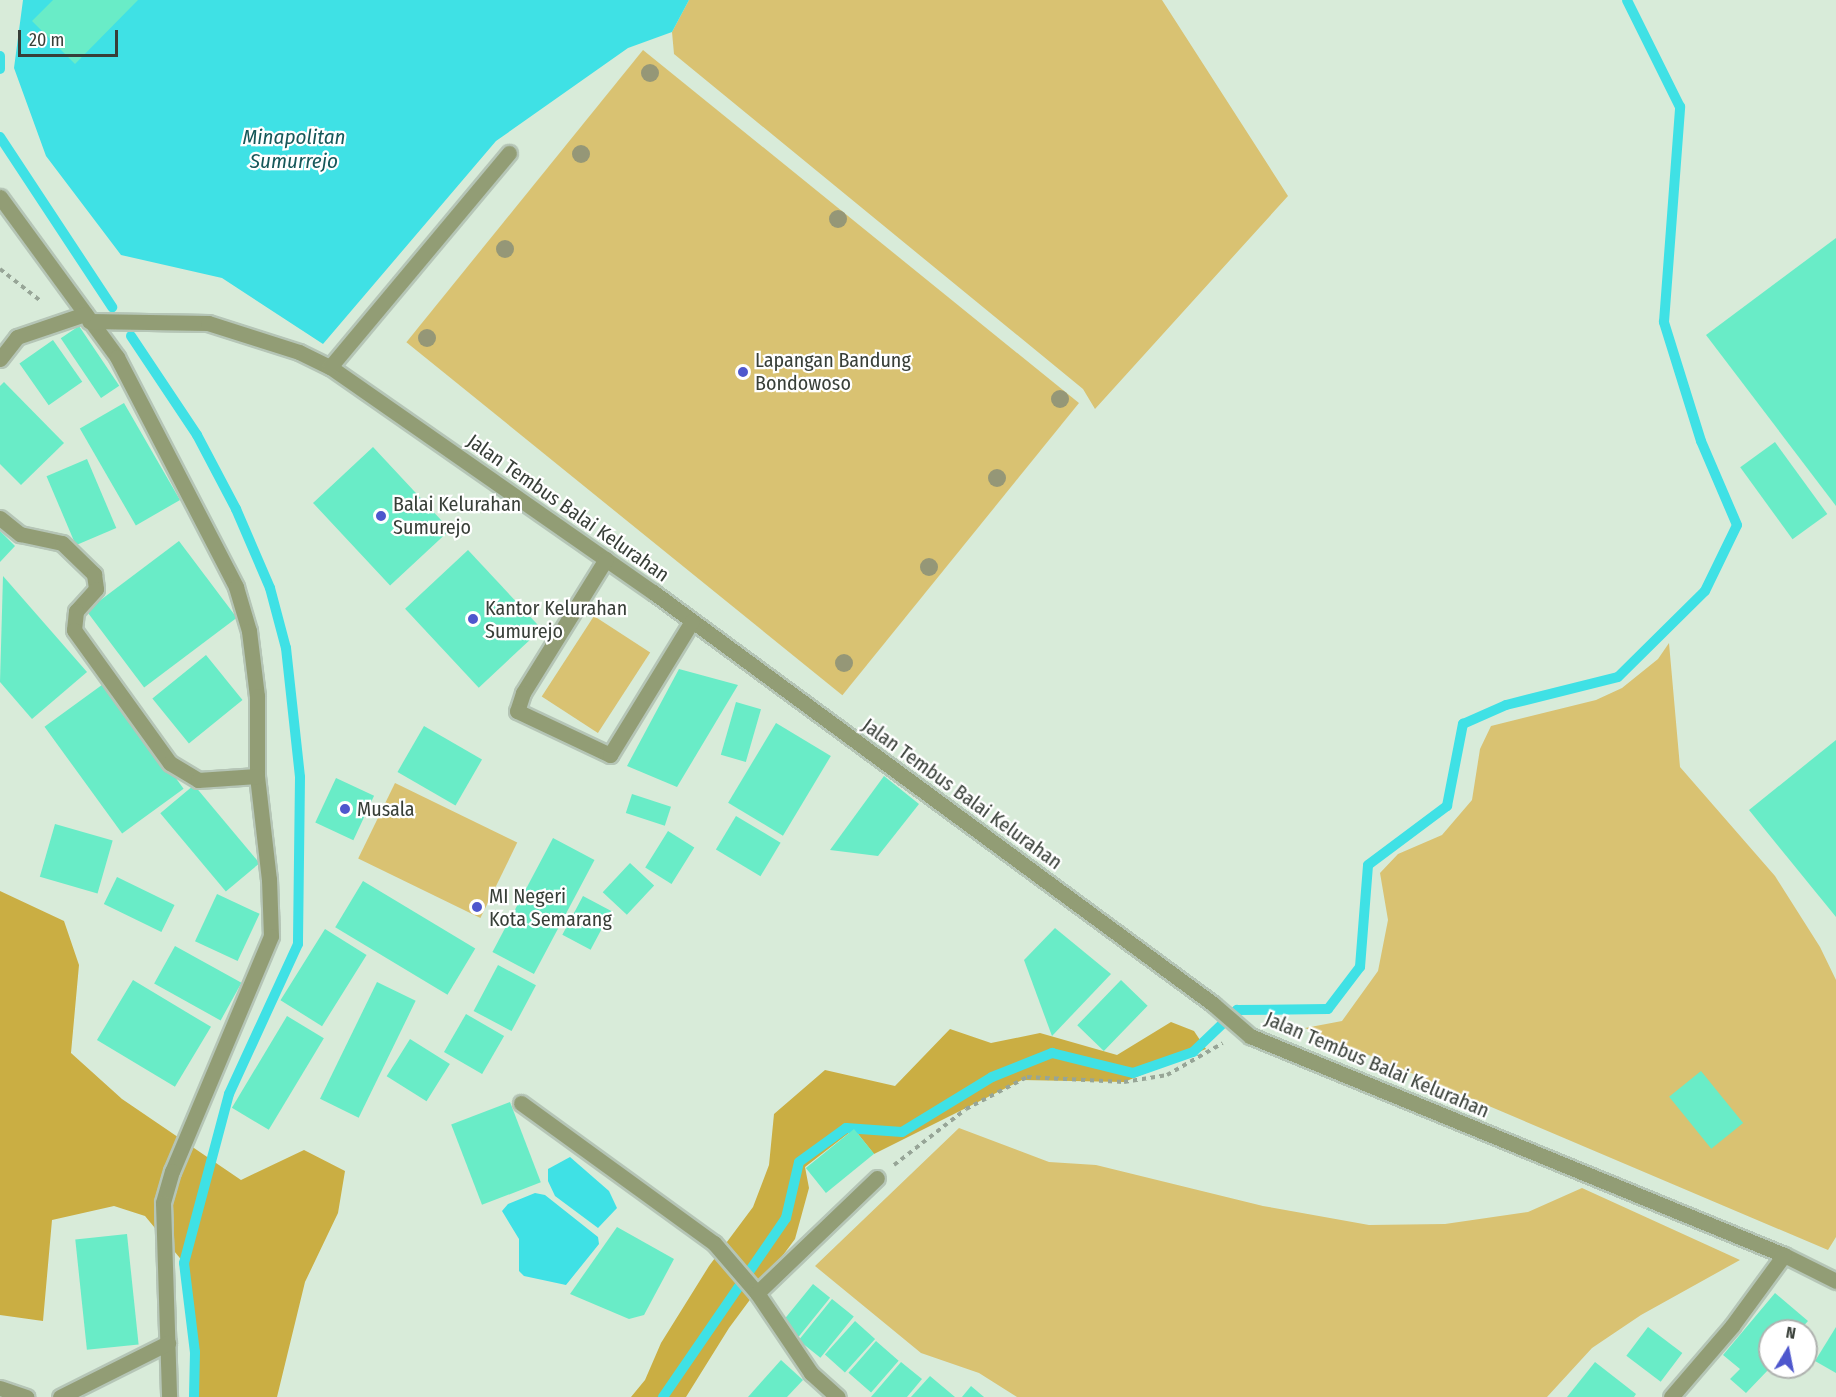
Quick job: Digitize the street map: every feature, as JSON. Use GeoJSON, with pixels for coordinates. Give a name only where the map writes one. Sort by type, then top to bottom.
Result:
{"type":"FeatureCollection","features":[{"type":"Feature","properties":{"kind":"street"},"geometry":{"type":"LineString","coordinates":[[330,367],[509,153]]}},
{"type":"Feature","properties":{"kind":"street"},"geometry":{"type":"LineString","coordinates":[[0,196],[117,357],[236,587],[249,631],[257,696],[257,776],[269,879],[271,936],[172,1171],[163,1203],[169,1397]]}},
{"type":"Feature","properties":{"kind":"street","name":"Jalan Tembus Balai Kelurahan"},"geometry":{"type":"LineString","coordinates":[[0,359],[17,337],[87,318],[208,323],[299,352],[330,367],[606,558],[1213,1004],[1250,1036],[1784,1255],[1836,1281]]}},
{"type":"Feature","properties":{"kind":"street"},"geometry":{"type":"LineString","coordinates":[[0,518],[20,534],[62,543],[94,574],[96,589],[76,611],[74,630],[170,763],[198,780],[257,776]]}},
{"type":"Feature","properties":{"kind":"street"},"geometry":{"type":"LineString","coordinates":[[606,558],[524,693],[518,711],[610,755],[692,621]]}},
{"type":"Feature","properties":{"kind":"street"},"geometry":{"type":"LineString","coordinates":[[521,1103],[714,1243],[757,1293],[812,1373],[838,1397]]}},
{"type":"Feature","properties":{"kind":"street"},"geometry":{"type":"LineString","coordinates":[[757,1293],[877,1178]]}},
{"type":"Feature","properties":{"kind":"street"},"geometry":{"type":"LineString","coordinates":[[1671,1397],[1732,1326],[1784,1255]]}},
{"type":"Feature","properties":{"kind":"street"},"geometry":{"type":"LineString","coordinates":[[60,1397],[168,1343]]}},
{"type":"Feature","properties":{"kind":"street"},"geometry":{"type":"LineString","coordinates":[[0,1388],[26,1397]]}},
{"type":"Feature","properties":{"kind":"path"},"geometry":{"type":"LineString","coordinates":[[877,1178],[966,1109],[1027,1077],[1124,1082],[1167,1075],[1230,1038],[1250,1036]]}},
{"type":"Feature","properties":{"kind":"shaded area"},"geometry":{"type":"Polygon","coordinates":[[[689,0],[1162,0],[1288,196],[1095,409],[1083,389],[674,54],[672,32],[689,0]]]}},
{"type":"Feature","properties":{"kind":"shaded area","name":"Lapangan Bandung Bondowoso"},"geometry":{"type":"Polygon","coordinates":[[[643,50],[1079,403],[842,695],[406,342],[643,50]]]}},
{"type":"Feature","properties":{"kind":"shaded area"},"geometry":{"type":"Polygon","coordinates":[[[594,616],[650,652],[598,733],[542,697],[594,616]]]}},
{"type":"Feature","properties":{"kind":"shaded area"},"geometry":{"type":"Polygon","coordinates":[[[1669,643],[1680,767],[1775,876],[1820,947],[1836,980],[1836,1237],[1828,1250],[1305,1028],[1342,1021],[1378,971],[1388,920],[1380,873],[1398,854],[1442,835],[1472,800],[1480,749],[1491,726],[1596,700],[1622,688],[1658,659],[1669,643]]]}},
{"type":"Feature","properties":{"kind":"shaded area"},"geometry":{"type":"Polygon","coordinates":[[[395,783],[517,843],[480,918],[358,858],[395,783]]]}},
{"type":"Feature","properties":{"kind":"shaded area"},"geometry":{"type":"Polygon","coordinates":[[[0,891],[64,921],[79,965],[71,1053],[122,1099],[241,1180],[304,1150],[345,1171],[338,1213],[305,1282],[277,1397],[194,1397],[195,1352],[184,1263],[145,1216],[114,1206],[52,1220],[43,1321],[0,1315],[0,891]]]}},
{"type":"Feature","properties":{"kind":"shaded area"},"geometry":{"type":"Polygon","coordinates":[[[1171,1022],[1194,1031],[1206,1049],[1124,1082],[1022,1080],[874,1154],[854,1129],[805,1167],[809,1188],[795,1239],[729,1328],[686,1397],[631,1397],[645,1380],[661,1343],[709,1266],[753,1207],[769,1165],[774,1114],[825,1070],[895,1086],[950,1029],[991,1043],[1040,1033],[1117,1055],[1171,1022]]]}},
{"type":"Feature","properties":{"kind":"shaded area"},"geometry":{"type":"Polygon","coordinates":[[[959,1128],[1049,1162],[1096,1165],[1263,1206],[1369,1225],[1445,1224],[1528,1212],[1582,1188],[1740,1260],[1641,1315],[1592,1348],[1547,1397],[1017,1397],[979,1373],[921,1353],[815,1266],[959,1128]]]}},
{"type":"Feature","properties":{"kind":"water","name":"Minapolitan Sumurrejo"},"geometry":{"type":"Polygon","coordinates":[[[23,0],[689,0],[672,32],[628,48],[496,141],[323,344],[222,278],[121,255],[46,156],[14,68],[23,0]]]}},
{"type":"Feature","properties":{"kind":"water"},"geometry":{"type":"Polygon","coordinates":[[[570,1157],[609,1191],[617,1208],[598,1228],[555,1196],[548,1181],[548,1169],[570,1157]]]}},
{"type":"Feature","properties":{"kind":"water"},"geometry":{"type":"Polygon","coordinates":[[[535,1193],[545,1195],[598,1237],[599,1244],[566,1285],[524,1276],[519,1271],[519,1239],[502,1211],[508,1204],[535,1193]]]}},
{"type":"Feature","properties":{"kind":"building"},"geometry":{"type":"Polygon","coordinates":[[[53,0],[138,0],[75,64],[32,21],[53,0]]]}},
{"type":"Feature","properties":{"kind":"building"},"geometry":{"type":"Polygon","coordinates":[[[1836,238],[1836,506],[1706,335],[1836,238]]]}},
{"type":"Feature","properties":{"kind":"building"},"geometry":{"type":"Polygon","coordinates":[[[79,326],[119,386],[101,398],[61,338],[79,326]]]}},
{"type":"Feature","properties":{"kind":"building"},"geometry":{"type":"Polygon","coordinates":[[[53,340],[82,382],[49,405],[19,364],[53,340]]]}},
{"type":"Feature","properties":{"kind":"building"},"geometry":{"type":"Polygon","coordinates":[[[4,382],[64,443],[21,485],[0,464],[0,386],[4,382]]]}},
{"type":"Feature","properties":{"kind":"building"},"geometry":{"type":"Polygon","coordinates":[[[124,403],[180,500],[136,525],[80,428],[124,403]]]}},
{"type":"Feature","properties":{"kind":"building"},"geometry":{"type":"Polygon","coordinates":[[[1775,442],[1827,514],[1793,539],[1740,467],[1775,442]]]}},
{"type":"Feature","properties":{"kind":"building","name":"Balai Kelurahan Sumurejo"},"geometry":{"type":"Polygon","coordinates":[[[373,447],[450,530],[390,586],[313,503],[373,447]]]}},
{"type":"Feature","properties":{"kind":"building"},"geometry":{"type":"Polygon","coordinates":[[[87,459],[116,528],[76,545],[46,476],[87,459]]]}},
{"type":"Feature","properties":{"kind":"building"},"geometry":{"type":"Polygon","coordinates":[[[0,531],[15,546],[0,562],[0,531]]]}},
{"type":"Feature","properties":{"kind":"building"},"geometry":{"type":"Polygon","coordinates":[[[179,541],[237,618],[144,687],[86,611],[179,541]]]}},
{"type":"Feature","properties":{"kind":"building","name":"Kantor Kelurahan Sumurejo"},"geometry":{"type":"Polygon","coordinates":[[[468,550],[542,629],[479,688],[405,609],[468,550]]]}},
{"type":"Feature","properties":{"kind":"building"},"geometry":{"type":"Polygon","coordinates":[[[3,576],[87,672],[32,719],[0,682],[3,576]]]}},
{"type":"Feature","properties":{"kind":"building"},"geometry":{"type":"Polygon","coordinates":[[[206,655],[243,700],[189,743],[152,698],[206,655]]]}},
{"type":"Feature","properties":{"kind":"building"},"geometry":{"type":"Polygon","coordinates":[[[679,669],[738,685],[677,787],[627,766],[679,669]]]}},
{"type":"Feature","properties":{"kind":"building"},"geometry":{"type":"Polygon","coordinates":[[[106,682],[184,789],[122,833],[45,727],[106,682]]]}},
{"type":"Feature","properties":{"kind":"building"},"geometry":{"type":"Polygon","coordinates":[[[736,702],[761,709],[746,762],[721,755],[736,702]]]}},
{"type":"Feature","properties":{"kind":"building"},"geometry":{"type":"Polygon","coordinates":[[[776,723],[831,756],[783,836],[728,803],[776,723]]]}},
{"type":"Feature","properties":{"kind":"building"},"geometry":{"type":"Polygon","coordinates":[[[424,726],[482,760],[456,805],[398,772],[424,726]]]}},
{"type":"Feature","properties":{"kind":"building"},"geometry":{"type":"Polygon","coordinates":[[[1836,740],[1836,917],[1749,810],[1836,740]]]}},
{"type":"Feature","properties":{"kind":"building"},"geometry":{"type":"Polygon","coordinates":[[[884,776],[919,804],[878,856],[830,850],[884,776]]]}},
{"type":"Feature","properties":{"kind":"building","name":"Musala"},"geometry":{"type":"Polygon","coordinates":[[[336,778],[374,796],[353,840],[315,822],[336,778]]]}},
{"type":"Feature","properties":{"kind":"building"},"geometry":{"type":"Polygon","coordinates":[[[194,785],[260,863],[226,891],[160,813],[194,785]]]}},
{"type":"Feature","properties":{"kind":"building"},"geometry":{"type":"Polygon","coordinates":[[[632,794],[671,807],[665,826],[626,813],[632,794]]]}},
{"type":"Feature","properties":{"kind":"building"},"geometry":{"type":"Polygon","coordinates":[[[736,816],[781,843],[760,876],[716,849],[736,816]]]}},
{"type":"Feature","properties":{"kind":"building"},"geometry":{"type":"Polygon","coordinates":[[[55,824],[113,841],[98,893],[40,877],[55,824]]]}},
{"type":"Feature","properties":{"kind":"building"},"geometry":{"type":"Polygon","coordinates":[[[668,831],[694,847],[672,884],[645,867],[668,831]]]}},
{"type":"Feature","properties":{"kind":"building"},"geometry":{"type":"Polygon","coordinates":[[[553,838],[594,860],[534,974],[492,952],[553,838]]]}},
{"type":"Feature","properties":{"kind":"building"},"geometry":{"type":"Polygon","coordinates":[[[630,863],[654,886],[627,915],[603,892],[630,863]]]}},
{"type":"Feature","properties":{"kind":"building"},"geometry":{"type":"Polygon","coordinates":[[[117,877],[175,905],[161,932],[104,904],[117,877]]]}},
{"type":"Feature","properties":{"kind":"building"},"geometry":{"type":"Polygon","coordinates":[[[363,881],[475,948],[447,995],[335,927],[363,881]]]}},
{"type":"Feature","properties":{"kind":"building"},"geometry":{"type":"Polygon","coordinates":[[[217,894],[260,914],[238,961],[195,941],[217,894]]]}},
{"type":"Feature","properties":{"kind":"building"},"geometry":{"type":"Polygon","coordinates":[[[583,896],[611,911],[591,950],[562,935],[583,896]]]}},
{"type":"Feature","properties":{"kind":"building"},"geometry":{"type":"Polygon","coordinates":[[[1055,928],[1111,974],[1052,1036],[1024,960],[1055,928]]]}},
{"type":"Feature","properties":{"kind":"building"},"geometry":{"type":"Polygon","coordinates":[[[325,929],[367,955],[322,1026],[280,1000],[325,929]]]}},
{"type":"Feature","properties":{"kind":"building"},"geometry":{"type":"Polygon","coordinates":[[[175,946],[241,983],[221,1020],[154,984],[175,946]]]}},
{"type":"Feature","properties":{"kind":"building"},"geometry":{"type":"Polygon","coordinates":[[[498,965],[536,985],[512,1031],[474,1011],[498,965]]]}},
{"type":"Feature","properties":{"kind":"building"},"geometry":{"type":"Polygon","coordinates":[[[133,980],[211,1027],[175,1087],[97,1040],[133,980]]]}},
{"type":"Feature","properties":{"kind":"building"},"geometry":{"type":"Polygon","coordinates":[[[1121,980],[1148,1006],[1104,1051],[1077,1025],[1121,980]]]}},
{"type":"Feature","properties":{"kind":"building"},"geometry":{"type":"Polygon","coordinates":[[[377,982],[416,1001],[359,1118],[320,1099],[377,982]]]}},
{"type":"Feature","properties":{"kind":"building"},"geometry":{"type":"Polygon","coordinates":[[[466,1014],[504,1036],[482,1074],[444,1052],[466,1014]]]}},
{"type":"Feature","properties":{"kind":"building"},"geometry":{"type":"Polygon","coordinates":[[[287,1016],[324,1038],[269,1130],[232,1108],[287,1016]]]}},
{"type":"Feature","properties":{"kind":"building"},"geometry":{"type":"Polygon","coordinates":[[[410,1039],[450,1064],[427,1101],[387,1076],[410,1039]]]}},
{"type":"Feature","properties":{"kind":"building"},"geometry":{"type":"Polygon","coordinates":[[[1701,1071],[1743,1123],[1711,1149],[1669,1097],[1701,1071]]]}},
{"type":"Feature","properties":{"kind":"building"},"geometry":{"type":"Polygon","coordinates":[[[510,1102],[541,1182],[482,1205],[451,1125],[510,1102]]]}},
{"type":"Feature","properties":{"kind":"building"},"geometry":{"type":"Polygon","coordinates":[[[854,1129],[874,1154],[826,1193],[806,1168],[854,1129]]]}},
{"type":"Feature","properties":{"kind":"building"},"geometry":{"type":"Polygon","coordinates":[[[617,1227],[674,1259],[644,1315],[629,1319],[570,1294],[617,1227]]]}},
{"type":"Feature","properties":{"kind":"building"},"geometry":{"type":"Polygon","coordinates":[[[127,1234],[139,1344],[87,1350],[75,1239],[127,1234]]]}},
{"type":"Feature","properties":{"kind":"building"},"geometry":{"type":"Polygon","coordinates":[[[813,1284],[830,1298],[799,1337],[782,1323],[813,1284]]]}},
{"type":"Feature","properties":{"kind":"building"},"geometry":{"type":"Polygon","coordinates":[[[1775,1293],[1806,1319],[1758,1319],[1759,1379],[1746,1393],[1730,1379],[1740,1369],[1723,1355],[1775,1293]]]}},
{"type":"Feature","properties":{"kind":"building"},"geometry":{"type":"Polygon","coordinates":[[[832,1299],[854,1317],[820,1358],[799,1340],[832,1299]]]}},
{"type":"Feature","properties":{"kind":"building"},"geometry":{"type":"Polygon","coordinates":[[[855,1321],[875,1339],[845,1373],[825,1354],[855,1321]]]}},
{"type":"Feature","properties":{"kind":"building"},"geometry":{"type":"Polygon","coordinates":[[[1648,1327],[1682,1353],[1661,1382],[1626,1356],[1648,1327]]]}},
{"type":"Feature","properties":{"kind":"building"},"geometry":{"type":"Polygon","coordinates":[[[1836,1327],[1836,1373],[1818,1363],[1818,1356],[1836,1327]]]}},
{"type":"Feature","properties":{"kind":"building"},"geometry":{"type":"Polygon","coordinates":[[[876,1341],[899,1361],[871,1392],[848,1373],[876,1341]]]}},
{"type":"Feature","properties":{"kind":"building"},"geometry":{"type":"Polygon","coordinates":[[[781,1360],[803,1380],[787,1397],[748,1397],[781,1360]]]}},
{"type":"Feature","properties":{"kind":"building"},"geometry":{"type":"Polygon","coordinates":[[[901,1362],[922,1379],[907,1397],[871,1397],[901,1362]]]}},
{"type":"Feature","properties":{"kind":"building"},"geometry":{"type":"Polygon","coordinates":[[[1595,1362],[1636,1394],[1634,1397],[1567,1397],[1595,1362]]]}},
{"type":"Feature","properties":{"kind":"building"},"geometry":{"type":"Polygon","coordinates":[[[930,1376],[955,1397],[911,1397],[930,1376]]]}},
{"type":"Feature","properties":{"kind":"building"},"geometry":{"type":"Polygon","coordinates":[[[971,1386],[984,1397],[962,1397],[971,1386]]]}},
{"type":"Feature","properties":{"kind":"waterway"},"geometry":{"type":"LineString","coordinates":[[663,1397],[786,1218],[799,1162],[846,1128],[902,1132],[992,1077],[1052,1053],[1133,1073],[1193,1052],[1237,1010],[1328,1009],[1360,967],[1368,865],[1447,806],[1463,724],[1506,705],[1618,677],[1705,591],[1737,525],[1701,441],[1664,322],[1680,107],[1627,0]]}},
{"type":"Feature","properties":{"kind":"waterway"},"geometry":{"type":"LineString","coordinates":[[0,56],[0,69]]}},
{"type":"Feature","properties":{"kind":"waterway"},"geometry":{"type":"LineString","coordinates":[[0,137],[112,307]]}},
{"type":"Feature","properties":{"kind":"waterway"},"geometry":{"type":"LineString","coordinates":[[131,336],[197,435],[236,509],[270,588],[286,648],[300,777],[298,944],[229,1094],[184,1263],[195,1352],[194,1397]]}},
{"type":"Feature","properties":{"kind":"place","name":"Lapangan Bandung Bondowoso"},"geometry":{"type":"Point","coordinates":[743,372]}},
{"type":"Feature","properties":{"kind":"place","name":"Balai Kelurahan Sumurejo"},"geometry":{"type":"Point","coordinates":[381,516]}},
{"type":"Feature","properties":{"kind":"place","name":"Kantor Kelurahan Sumurejo"},"geometry":{"type":"Point","coordinates":[473,619]}},
{"type":"Feature","properties":{"kind":"place","name":"Musala"},"geometry":{"type":"Point","coordinates":[345,809]}},
{"type":"Feature","properties":{"kind":"place","name":"MI Negeri Kota Semarang"},"geometry":{"type":"Point","coordinates":[477,907]}}]}
